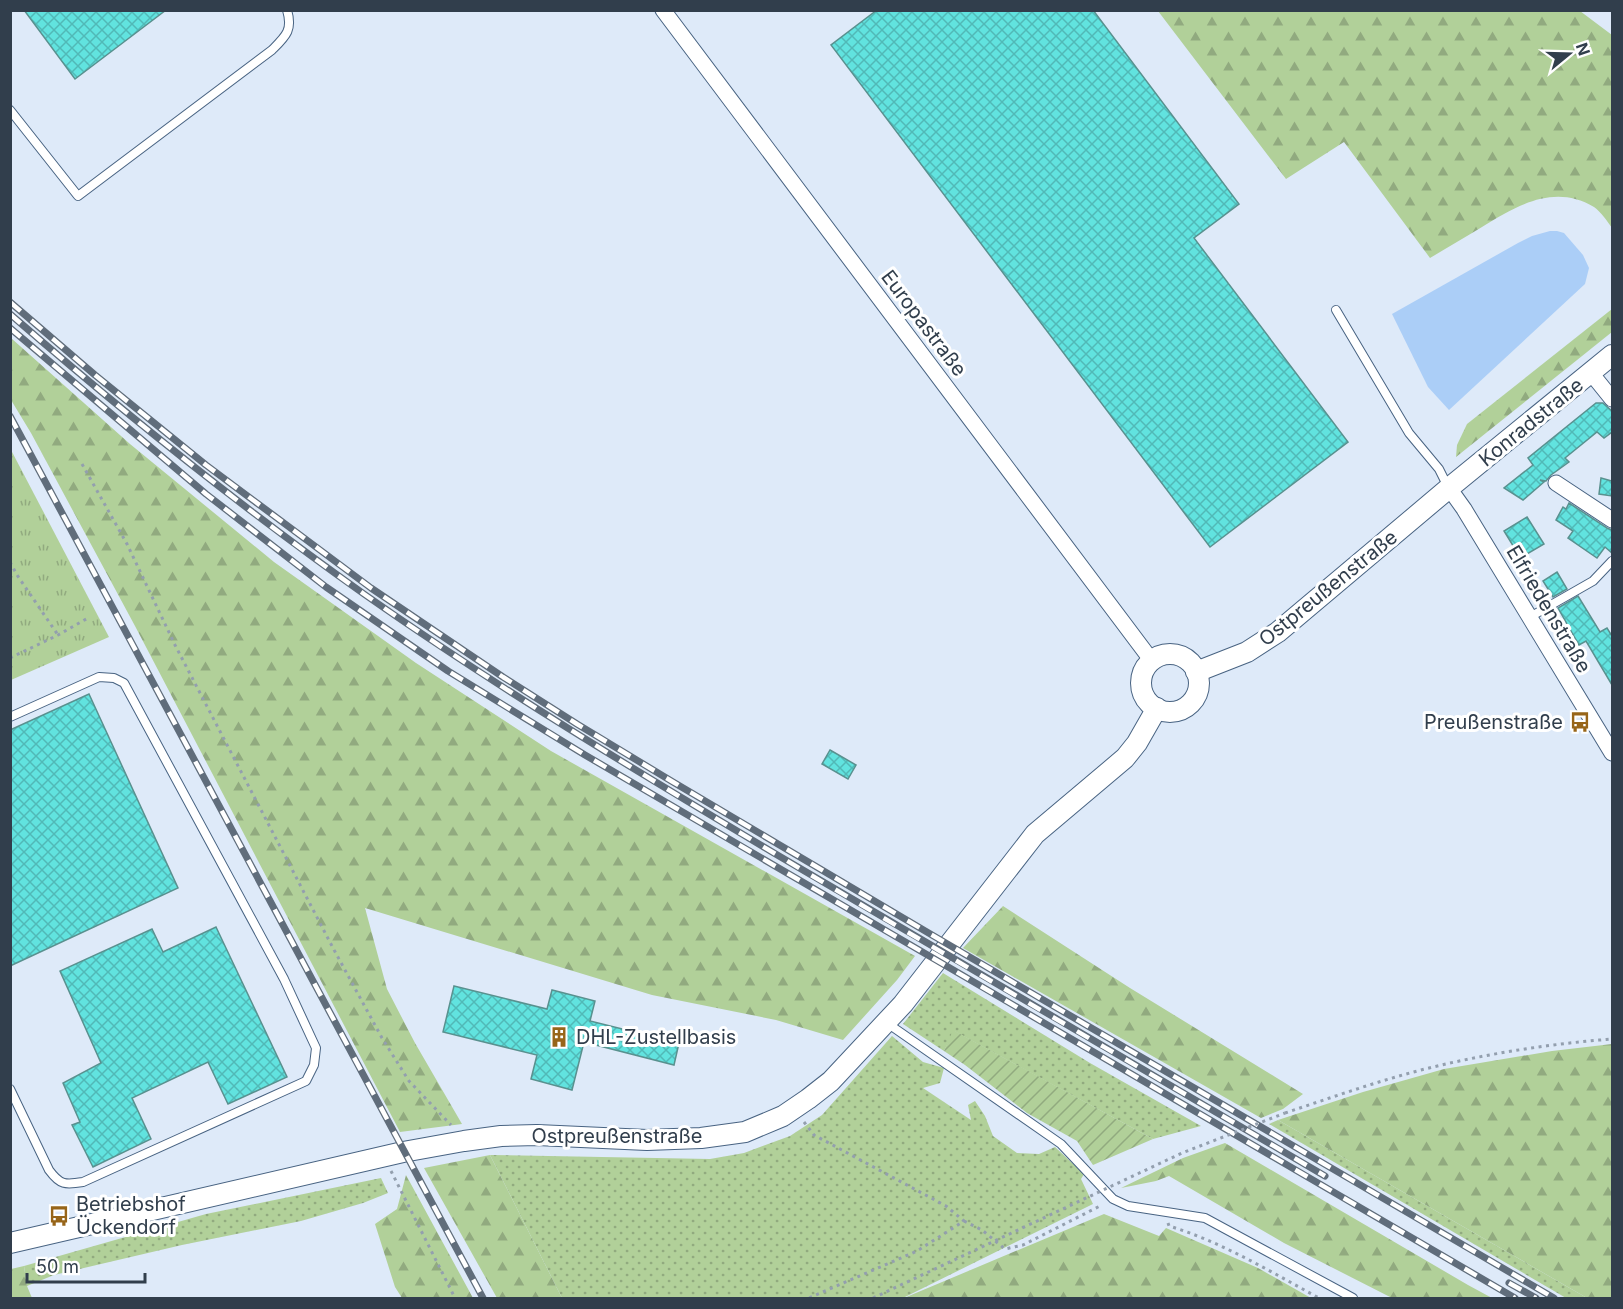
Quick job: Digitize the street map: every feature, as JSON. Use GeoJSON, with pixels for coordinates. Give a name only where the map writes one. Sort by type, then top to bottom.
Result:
{"type":"FeatureCollection","features":[{"type":"Feature","properties":{"kind":"street","name":"Europastraße"},"geometry":{"type":"LineString","coordinates":[[663,10],[1152,661]]}},
{"type":"Feature","properties":{"kind":"street","name":"Konradstraße"},"geometry":{"type":"LineString","coordinates":[[1449,488],[1612,355]]}},
{"type":"Feature","properties":{"kind":"street"},"geometry":{"type":"LineString","coordinates":[[1591,373],[1612,399]]}},
{"type":"Feature","properties":{"kind":"street"},"geometry":{"type":"LineString","coordinates":[[1556,483],[1612,520]]}},
{"type":"Feature","properties":{"kind":"street","name":"Elfriedenstraße"},"geometry":{"type":"LineString","coordinates":[[1449,488],[1612,753]]}},
{"type":"Feature","properties":{"kind":"street","name":"Ostpreußenstraße"},"geometry":{"type":"LineString","coordinates":[[1196,672],[1247,652],[1278,632],[1449,488]]}},
{"type":"Feature","properties":{"kind":"street"},"geometry":{"type":"LineString","coordinates":[[1167,655],[1174,655],[1189,661],[1196,672],[1199,684],[1197,693],[1186,707],[1169,712],[1157,708],[1146,700],[1141,683],[1147,666],[1152,661],[1167,655]]}},
{"type":"Feature","properties":{"kind":"street","name":"Ostpreußenstraße"},"geometry":{"type":"LineString","coordinates":[[10,1243],[384,1156],[464,1141],[501,1136],[537,1135],[647,1140],[701,1138],[745,1132],[783,1116],[831,1081],[903,1004],[1035,834],[1125,758],[1137,743],[1157,708]]}},
{"type":"Feature","properties":{"kind":"lane"},"geometry":{"type":"LineString","coordinates":[[10,110],[78,196],[272,50],[289,29],[287,10]]}},
{"type":"Feature","properties":{"kind":"lane"},"geometry":{"type":"LineString","coordinates":[[1336,310],[1409,433],[1439,469],[1449,488]]}},
{"type":"Feature","properties":{"kind":"lane"},"geometry":{"type":"LineString","coordinates":[[1530,617],[1593,581],[1612,561]]}},
{"type":"Feature","properties":{"kind":"lane"},"geometry":{"type":"LineString","coordinates":[[10,717],[99,677],[114,678],[124,683],[284,979],[316,1048],[314,1065],[306,1081],[83,1182],[67,1185],[56,1180],[48,1170],[10,1089]]}},
{"type":"Feature","properties":{"kind":"lane"},"geometry":{"type":"LineString","coordinates":[[886,1022],[1061,1144],[1113,1199],[1128,1206],[1205,1218],[1353,1299]]}},
{"type":"Feature","properties":{"kind":"path"},"geometry":{"type":"LineString","coordinates":[[82,464],[127,544],[175,645],[382,1038],[409,1081],[464,1141]]}},
{"type":"Feature","properties":{"kind":"path"},"geometry":{"type":"LineString","coordinates":[[10,562],[58,635]]}},
{"type":"Feature","properties":{"kind":"path"},"geometry":{"type":"LineString","coordinates":[[10,658],[88,618]]}},
{"type":"Feature","properties":{"kind":"path"},"geometry":{"type":"LineString","coordinates":[[873,1299],[1182,1153],[1285,1113],[1422,1070],[1544,1046],[1612,1039]]}},
{"type":"Feature","properties":{"kind":"path"},"geometry":{"type":"LineString","coordinates":[[794,1109],[814,1135],[946,1206],[964,1221],[982,1230],[1005,1249],[1023,1245],[1113,1199]]}},
{"type":"Feature","properties":{"kind":"path"},"geometry":{"type":"LineString","coordinates":[[384,1156],[455,1299]]}},
{"type":"Feature","properties":{"kind":"path"},"geometry":{"type":"LineString","coordinates":[[1162,1211],[1169,1226],[1220,1246],[1319,1299]]}},
{"type":"Feature","properties":{"kind":"path"},"geometry":{"type":"LineString","coordinates":[[809,1299],[917,1251],[964,1221]]}},
{"type":"Feature","properties":{"kind":"green space"},"geometry":{"type":"Polygon","coordinates":[[[1158,11],[1580,11],[1612,35],[1612,228],[1594,207],[1579,200],[1550,197],[1522,205],[1508,212],[1430,258],[1344,142],[1286,179],[1158,11]]]}},
{"type":"Feature","properties":{"kind":"green space"},"geometry":{"type":"Polygon","coordinates":[[[1612,309],[1612,332],[1456,457],[1457,445],[1467,424],[1612,309]]]}},
{"type":"Feature","properties":{"kind":"green space"},"geometry":{"type":"Polygon","coordinates":[[[11,338],[130,444],[274,562],[416,663],[551,751],[915,956],[897,980],[843,1040],[776,1020],[652,995],[365,908],[387,989],[462,1124],[400,1132],[135,626],[11,400],[11,338]]]}},
{"type":"Feature","properties":{"kind":"green space"},"geometry":{"type":"Polygon","coordinates":[[[11,450],[109,637],[10,680],[11,450]]]}},
{"type":"Feature","properties":{"kind":"green space"},"geometry":{"type":"Polygon","coordinates":[[[1003,906],[1130,988],[1303,1094],[1283,1109],[1261,1118],[963,948],[1003,906]]]}},
{"type":"Feature","properties":{"kind":"green space"},"geometry":{"type":"Polygon","coordinates":[[[943,973],[1090,1063],[1201,1126],[1153,1139],[954,1031],[944,1051],[903,1024],[943,973]]]}},
{"type":"Feature","properties":{"kind":"green space"},"geometry":{"type":"Polygon","coordinates":[[[953,1030],[1153,1139],[1093,1165],[1077,1141],[1027,1113],[944,1051],[953,1030]]]}},
{"type":"Feature","properties":{"kind":"green space"},"geometry":{"type":"Polygon","coordinates":[[[892,1036],[923,1062],[944,1068],[940,1083],[923,1088],[971,1120],[968,1105],[975,1101],[985,1116],[993,1136],[1017,1153],[1039,1154],[1055,1147],[1084,1174],[1081,1179],[1093,1204],[903,1298],[562,1298],[490,1155],[710,1159],[744,1153],[790,1136],[822,1115],[892,1036]]]}},
{"type":"Feature","properties":{"kind":"green space"},"geometry":{"type":"Polygon","coordinates":[[[1612,1044],[1612,1298],[1587,1298],[1278,1120],[1363,1092],[1444,1069],[1552,1051],[1612,1044]]]}},
{"type":"Feature","properties":{"kind":"green space"},"geometry":{"type":"Polygon","coordinates":[[[1278,1120],[1587,1298],[1566,1298],[1269,1124],[1278,1120]]]}},
{"type":"Feature","properties":{"kind":"green space"},"geometry":{"type":"Polygon","coordinates":[[[1225,1143],[1492,1298],[1392,1298],[1284,1243],[1169,1176],[1121,1188],[1183,1158],[1225,1143]]]}},
{"type":"Feature","properties":{"kind":"green space"},"geometry":{"type":"Polygon","coordinates":[[[490,1155],[562,1298],[497,1298],[424,1168],[490,1155]]]}},
{"type":"Feature","properties":{"kind":"green space"},"geometry":{"type":"Polygon","coordinates":[[[406,1175],[473,1298],[402,1298],[395,1287],[375,1224],[397,1209],[406,1175]]]}},
{"type":"Feature","properties":{"kind":"green space"},"geometry":{"type":"Polygon","coordinates":[[[381,1178],[388,1193],[363,1203],[301,1221],[182,1245],[54,1275],[27,1286],[24,1266],[206,1214],[381,1178]]]}},
{"type":"Feature","properties":{"kind":"green space"},"geometry":{"type":"Polygon","coordinates":[[[1104,1214],[1159,1236],[1166,1228],[1258,1268],[1311,1298],[904,1298],[1104,1214]]]}},
{"type":"Feature","properties":{"kind":"green space"},"geometry":{"type":"Polygon","coordinates":[[[24,1266],[27,1286],[32,1298],[11,1298],[11,1269],[24,1266]]]}},
{"type":"Feature","properties":{"kind":"water"},"geometry":{"type":"Polygon","coordinates":[[[1550,231],[1564,233],[1583,255],[1589,268],[1585,284],[1449,410],[1428,387],[1392,314],[1518,243],[1550,231]]]}},
{"type":"Feature","properties":{"kind":"building"},"geometry":{"type":"Polygon","coordinates":[[[24,10],[166,10],[75,79],[24,10]]]}},
{"type":"Feature","properties":{"kind":"building"},"geometry":{"type":"Polygon","coordinates":[[[877,10],[1093,10],[1239,204],[1194,238],[1348,442],[1210,547],[831,45],[877,10]]]}},
{"type":"Feature","properties":{"kind":"building"},"geometry":{"type":"Polygon","coordinates":[[[1596,403],[1603,403],[1612,411],[1612,432],[1604,438],[1597,432],[1565,458],[1569,462],[1546,481],[1540,480],[1544,482],[1523,500],[1504,488],[1533,465],[1528,458],[1596,403]]]}},
{"type":"Feature","properties":{"kind":"building"},"geometry":{"type":"Polygon","coordinates":[[[1601,478],[1612,481],[1612,496],[1599,494],[1601,478]]]}},
{"type":"Feature","properties":{"kind":"building"},"geometry":{"type":"Polygon","coordinates":[[[1569,503],[1612,530],[1612,553],[1605,547],[1597,558],[1568,538],[1573,531],[1556,520],[1563,507],[1566,509],[1569,503]]]}},
{"type":"Feature","properties":{"kind":"building"},"geometry":{"type":"Polygon","coordinates":[[[1527,517],[1544,544],[1527,554],[1522,545],[1515,549],[1504,531],[1527,517]]]}},
{"type":"Feature","properties":{"kind":"building"},"geometry":{"type":"Polygon","coordinates":[[[1557,572],[1567,589],[1553,597],[1543,581],[1557,572]]]}},
{"type":"Feature","properties":{"kind":"building"},"geometry":{"type":"Polygon","coordinates":[[[1578,596],[1600,632],[1607,628],[1612,636],[1612,685],[1586,641],[1579,645],[1558,608],[1578,596]]]}},
{"type":"Feature","properties":{"kind":"building"},"geometry":{"type":"Polygon","coordinates":[[[89,694],[178,888],[10,966],[10,730],[89,694]]]}},
{"type":"Feature","properties":{"kind":"building"},"geometry":{"type":"Polygon","coordinates":[[[830,750],[856,765],[848,779],[822,764],[830,750]]]}},
{"type":"Feature","properties":{"kind":"building"},"geometry":{"type":"Polygon","coordinates":[[[216,927],[287,1077],[228,1104],[208,1062],[132,1098],[151,1139],[93,1167],[72,1125],[80,1122],[63,1083],[101,1063],[60,971],[152,929],[163,952],[216,927]]]}},
{"type":"Feature","properties":{"kind":"building","name":"DHL-Zustellbasis"},"geometry":{"type":"Polygon","coordinates":[[[454,986],[547,1009],[552,990],[595,1001],[590,1021],[679,1043],[674,1065],[584,1042],[572,1090],[531,1079],[537,1055],[443,1032],[454,986]]]}},
{"type":"Feature","properties":{"kind":"railway"},"geometry":{"type":"LineString","coordinates":[[10,302],[206,465],[371,588],[503,677],[673,782],[1554,1298]]}},
{"type":"Feature","properties":{"kind":"railway"},"geometry":{"type":"LineString","coordinates":[[10,314],[96,387],[228,493],[364,594],[466,663],[569,729],[915,937],[1325,1176]]}},
{"type":"Feature","properties":{"kind":"railway"},"geometry":{"type":"LineString","coordinates":[[10,328],[206,494],[326,587],[448,671],[585,755],[1515,1298]]}},
{"type":"Feature","properties":{"kind":"railway"},"geometry":{"type":"LineString","coordinates":[[10,416],[483,1298]]}},
{"type":"Feature","properties":{"kind":"railway"},"geometry":{"type":"LineString","coordinates":[[1509,1283],[1536,1298]]}},
{"type":"Feature","properties":{"kind":"place","name":"Preußenstraße"},"geometry":{"type":"Point","coordinates":[1580,722]}},
{"type":"Feature","properties":{"kind":"place","name":"DHL-Zustellbasis"},"geometry":{"type":"Point","coordinates":[559,1037]}},
{"type":"Feature","properties":{"kind":"place","name":"Betriebshof Ückendorf"},"geometry":{"type":"Point","coordinates":[59,1216]}}]}
